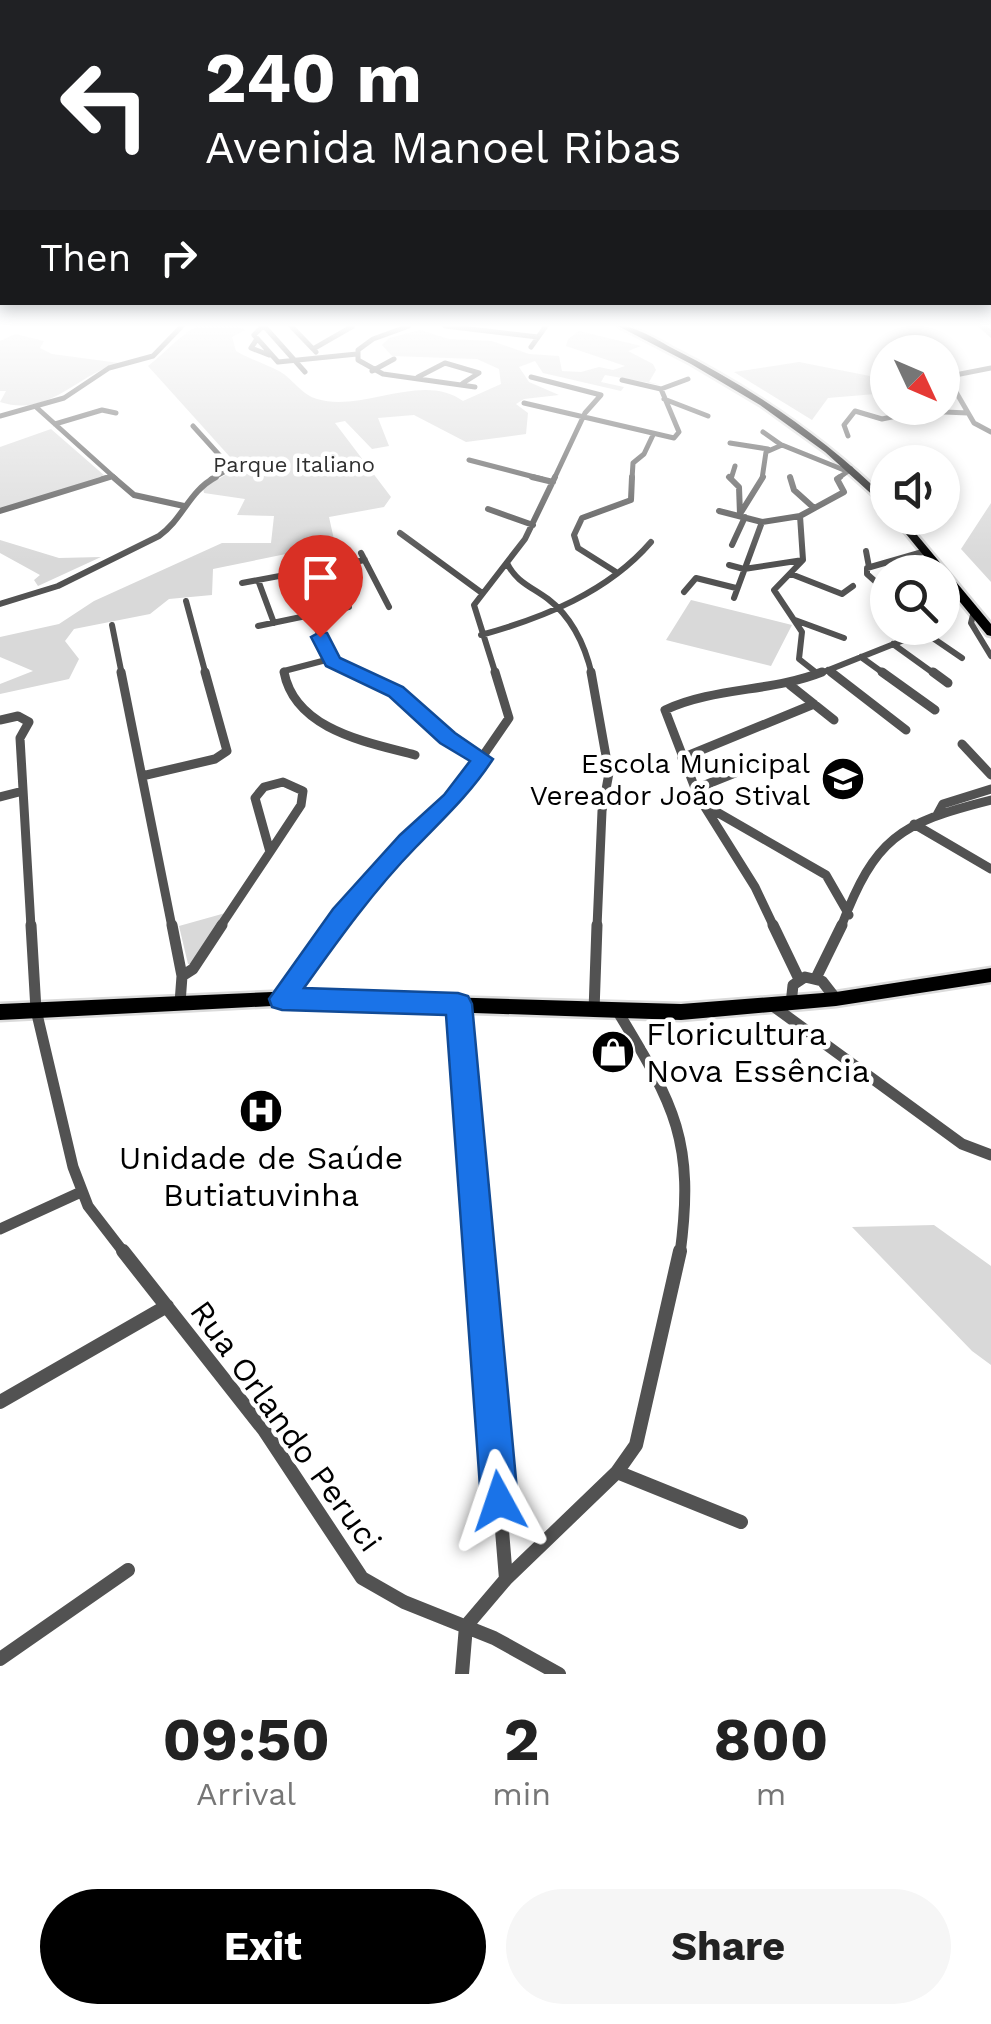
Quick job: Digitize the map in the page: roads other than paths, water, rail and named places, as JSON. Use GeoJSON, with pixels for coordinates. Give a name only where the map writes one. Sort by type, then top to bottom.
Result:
{"type":"FeatureCollection","features":[{"type":"Feature","properties":{"kind":"main road"},"geometry":{"type":"LineString","coordinates":[[767,404],[810,434],[870,490]]}},
{"type":"Feature","properties":{"kind":"main road"},"geometry":{"type":"LineString","coordinates":[[912,535],[991,632]]}},
{"type":"Feature","properties":{"kind":"main road"},"geometry":{"type":"LineString","coordinates":[[0,1012],[282,999],[681,1012],[782,1005],[991,976]]}},
{"type":"Feature","properties":{"kind":"street"},"geometry":{"type":"LineString","coordinates":[[0,416],[44,404]]}},
{"type":"Feature","properties":{"kind":"street"},"geometry":{"type":"LineString","coordinates":[[529,404],[672,439],[680,434],[666,404]]}},
{"type":"Feature","properties":{"kind":"street"},"geometry":{"type":"LineString","coordinates":[[282,999],[341,916],[408,841],[452,800],[507,723],[508,713],[474,610],[482,593],[508,563],[533,524],[594,404]]}},
{"type":"Feature","properties":{"kind":"street"},"geometry":{"type":"LineString","coordinates":[[677,404],[708,416]]}},
{"type":"Feature","properties":{"kind":"street"},"geometry":{"type":"LineString","coordinates":[[962,404],[977,425],[991,432]]}},
{"type":"Feature","properties":{"kind":"street"},"geometry":{"type":"LineString","coordinates":[[36,407],[139,498],[184,506]]}},
{"type":"Feature","properties":{"kind":"street"},"geometry":{"type":"LineString","coordinates":[[55,424],[102,410],[116,412]]}},
{"type":"Feature","properties":{"kind":"street"},"geometry":{"type":"LineString","coordinates":[[848,436],[844,424],[854,411],[878,419],[921,411],[968,413]]}},
{"type":"Feature","properties":{"kind":"street"},"geometry":{"type":"LineString","coordinates":[[0,604],[48,590],[174,525],[200,485],[232,468],[193,426]]}},
{"type":"Feature","properties":{"kind":"street"},"geometry":{"type":"LineString","coordinates":[[719,511],[762,522],[800,516],[844,492],[837,479],[847,469],[782,445],[764,432]]}},
{"type":"Feature","properties":{"kind":"street"},"geometry":{"type":"LineString","coordinates":[[616,572],[578,548],[574,535],[582,518],[631,500],[633,463],[644,454],[652,434]]}},
{"type":"Feature","properties":{"kind":"street"},"geometry":{"type":"LineString","coordinates":[[730,443],[768,449],[782,445]]}},
{"type":"Feature","properties":{"kind":"street"},"geometry":{"type":"LineString","coordinates":[[732,545],[762,478],[768,449]]}},
{"type":"Feature","properties":{"kind":"street"},"geometry":{"type":"LineString","coordinates":[[470,460],[553,482]]}},
{"type":"Feature","properties":{"kind":"street"},"geometry":{"type":"LineString","coordinates":[[735,466],[729,477],[739,487],[742,516]]}},
{"type":"Feature","properties":{"kind":"street"},"geometry":{"type":"LineString","coordinates":[[0,511],[112,476]]}},
{"type":"Feature","properties":{"kind":"street"},"geometry":{"type":"LineString","coordinates":[[790,476],[794,490],[814,508]]}},
{"type":"Feature","properties":{"kind":"street"},"geometry":{"type":"LineString","coordinates":[[488,508],[533,524]]}},
{"type":"Feature","properties":{"kind":"street"},"geometry":{"type":"LineString","coordinates":[[800,516],[803,560],[774,590],[802,632],[799,659],[906,730]]}},
{"type":"Feature","properties":{"kind":"street"},"geometry":{"type":"LineString","coordinates":[[734,598],[762,522]]}},
{"type":"Feature","properties":{"kind":"street"},"geometry":{"type":"LineString","coordinates":[[400,533],[482,593]]}},
{"type":"Feature","properties":{"kind":"street"},"geometry":{"type":"LineString","coordinates":[[481,635],[523,624],[557,606],[616,572],[652,542]]}},
{"type":"Feature","properties":{"kind":"street"},"geometry":{"type":"LineString","coordinates":[[866,551],[869,571],[909,553],[926,552]]}},
{"type":"Feature","properties":{"kind":"street"},"geometry":{"type":"LineString","coordinates":[[242,583],[363,556],[389,607]]}},
{"type":"Feature","properties":{"kind":"street"},"geometry":{"type":"LineString","coordinates":[[729,565],[744,568],[803,560]]}},
{"type":"Feature","properties":{"kind":"street"},"geometry":{"type":"LineString","coordinates":[[508,563],[518,580],[557,606],[582,640],[596,688],[609,763],[602,811],[594,1011]]}},
{"type":"Feature","properties":{"kind":"street"},"geometry":{"type":"LineString","coordinates":[[791,574],[842,594],[853,586]]}},
{"type":"Feature","properties":{"kind":"street"},"geometry":{"type":"LineString","coordinates":[[684,592],[696,578],[736,588]]}},
{"type":"Feature","properties":{"kind":"street"},"geometry":{"type":"LineString","coordinates":[[258,580],[274,623]]}},
{"type":"Feature","properties":{"kind":"street"},"geometry":{"type":"LineString","coordinates":[[142,776],[224,754],[228,748],[186,601]]}},
{"type":"Feature","properties":{"kind":"street"},"geometry":{"type":"LineString","coordinates":[[258,626],[349,607]]}},
{"type":"Feature","properties":{"kind":"street"},"geometry":{"type":"LineString","coordinates":[[974,611],[971,623],[991,656]]}},
{"type":"Feature","properties":{"kind":"street"},"geometry":{"type":"LineString","coordinates":[[311,615],[330,660]]}},
{"type":"Feature","properties":{"kind":"street"},"geometry":{"type":"LineString","coordinates":[[794,620],[805,620],[844,638]]}},
{"type":"Feature","properties":{"kind":"street"},"geometry":{"type":"LineString","coordinates":[[112,626],[182,976],[180,1003]]}},
{"type":"Feature","properties":{"kind":"street"},"geometry":{"type":"LineString","coordinates":[[799,978],[747,872],[695,789],[665,716],[667,707],[790,685],[891,645]]}},
{"type":"Feature","properties":{"kind":"street"},"geometry":{"type":"LineString","coordinates":[[894,645],[948,684]]}},
{"type":"Feature","properties":{"kind":"street"},"geometry":{"type":"LineString","coordinates":[[943,645],[962,658]]}},
{"type":"Feature","properties":{"kind":"street"},"geometry":{"type":"LineString","coordinates":[[861,657],[935,710]]}},
{"type":"Feature","properties":{"kind":"street"},"geometry":{"type":"LineString","coordinates":[[415,755],[330,730],[302,708],[284,679],[284,672],[330,660],[396,691],[448,738],[481,760]]}},
{"type":"Feature","properties":{"kind":"street"},"geometry":{"type":"LineString","coordinates":[[790,685],[834,720]]}},
{"type":"Feature","properties":{"kind":"street"},"geometry":{"type":"LineString","coordinates":[[682,758],[814,704]]}},
{"type":"Feature","properties":{"kind":"street","name":"Rua Orlando Peruci"},"geometry":{"type":"LineString","coordinates":[[0,720],[23,716],[29,722],[20,738],[36,1010],[81,1192],[97,1220],[264,1430],[349,1564],[362,1578],[404,1602],[466,1626],[559,1674]]}},
{"type":"Feature","properties":{"kind":"street"},"geometry":{"type":"LineString","coordinates":[[962,744],[991,775]]}},
{"type":"Feature","properties":{"kind":"street"},"geometry":{"type":"LineString","coordinates":[[695,789],[734,773]]}},
{"type":"Feature","properties":{"kind":"street"},"geometry":{"type":"LineString","coordinates":[[182,976],[193,969],[270,853],[304,796],[298,787],[285,782],[267,786],[257,793],[254,803],[270,853]]}},
{"type":"Feature","properties":{"kind":"street"},"geometry":{"type":"LineString","coordinates":[[937,815],[943,804],[991,789]]}},
{"type":"Feature","properties":{"kind":"street"},"geometry":{"type":"LineString","coordinates":[[0,797],[23,791]]}},
{"type":"Feature","properties":{"kind":"street"},"geometry":{"type":"LineString","coordinates":[[816,978],[837,945],[873,858],[890,840],[914,824],[991,800]]}},
{"type":"Feature","properties":{"kind":"street"},"geometry":{"type":"LineString","coordinates":[[703,804],[819,870],[834,886],[848,914]]}},
{"type":"Feature","properties":{"kind":"street"},"geometry":{"type":"LineString","coordinates":[[914,824],[991,869]]}},
{"type":"Feature","properties":{"kind":"street"},"geometry":{"type":"LineString","coordinates":[[799,978],[816,978],[836,998]]}},
{"type":"Feature","properties":{"kind":"street"},"geometry":{"type":"LineString","coordinates":[[799,978],[782,1005],[962,1144],[991,1155]]}},
{"type":"Feature","properties":{"kind":"street"},"geometry":{"type":"LineString","coordinates":[[458,1004],[506,1579]]}},
{"type":"Feature","properties":{"kind":"street"},"geometry":{"type":"LineString","coordinates":[[462,1674],[466,1626],[506,1579],[617,1472],[636,1445],[642,1428],[675,1286],[686,1208],[684,1161],[677,1119],[664,1088],[618,1012]]}},
{"type":"Feature","properties":{"kind":"street"},"geometry":{"type":"LineString","coordinates":[[0,1229],[81,1192]]}},
{"type":"Feature","properties":{"kind":"street"},"geometry":{"type":"LineString","coordinates":[[0,1402],[166,1306]]}},
{"type":"Feature","properties":{"kind":"street"},"geometry":{"type":"LineString","coordinates":[[617,1472],[741,1522]]}},
{"type":"Feature","properties":{"kind":"street"},"geometry":{"type":"LineString","coordinates":[[0,1658],[128,1570]]}},
{"type":"Feature","properties":{"kind":"place","name":"Escola Municipal Vereador João Stival"},"geometry":{"type":"Point","coordinates":[843,779]}},
{"type":"Feature","properties":{"kind":"place","name":"Floricultura Nova Essência"},"geometry":{"type":"Point","coordinates":[613,1052]}},
{"type":"Feature","properties":{"kind":"place","name":"Unidade de Saúde Butiatuvinha"},"geometry":{"type":"Point","coordinates":[261,1111]}},
{"type":"Feature","properties":{"kind":"park label","name":"Parque Italiano"},"geometry":{"type":"Point","coordinates":[294,464]}}]}
